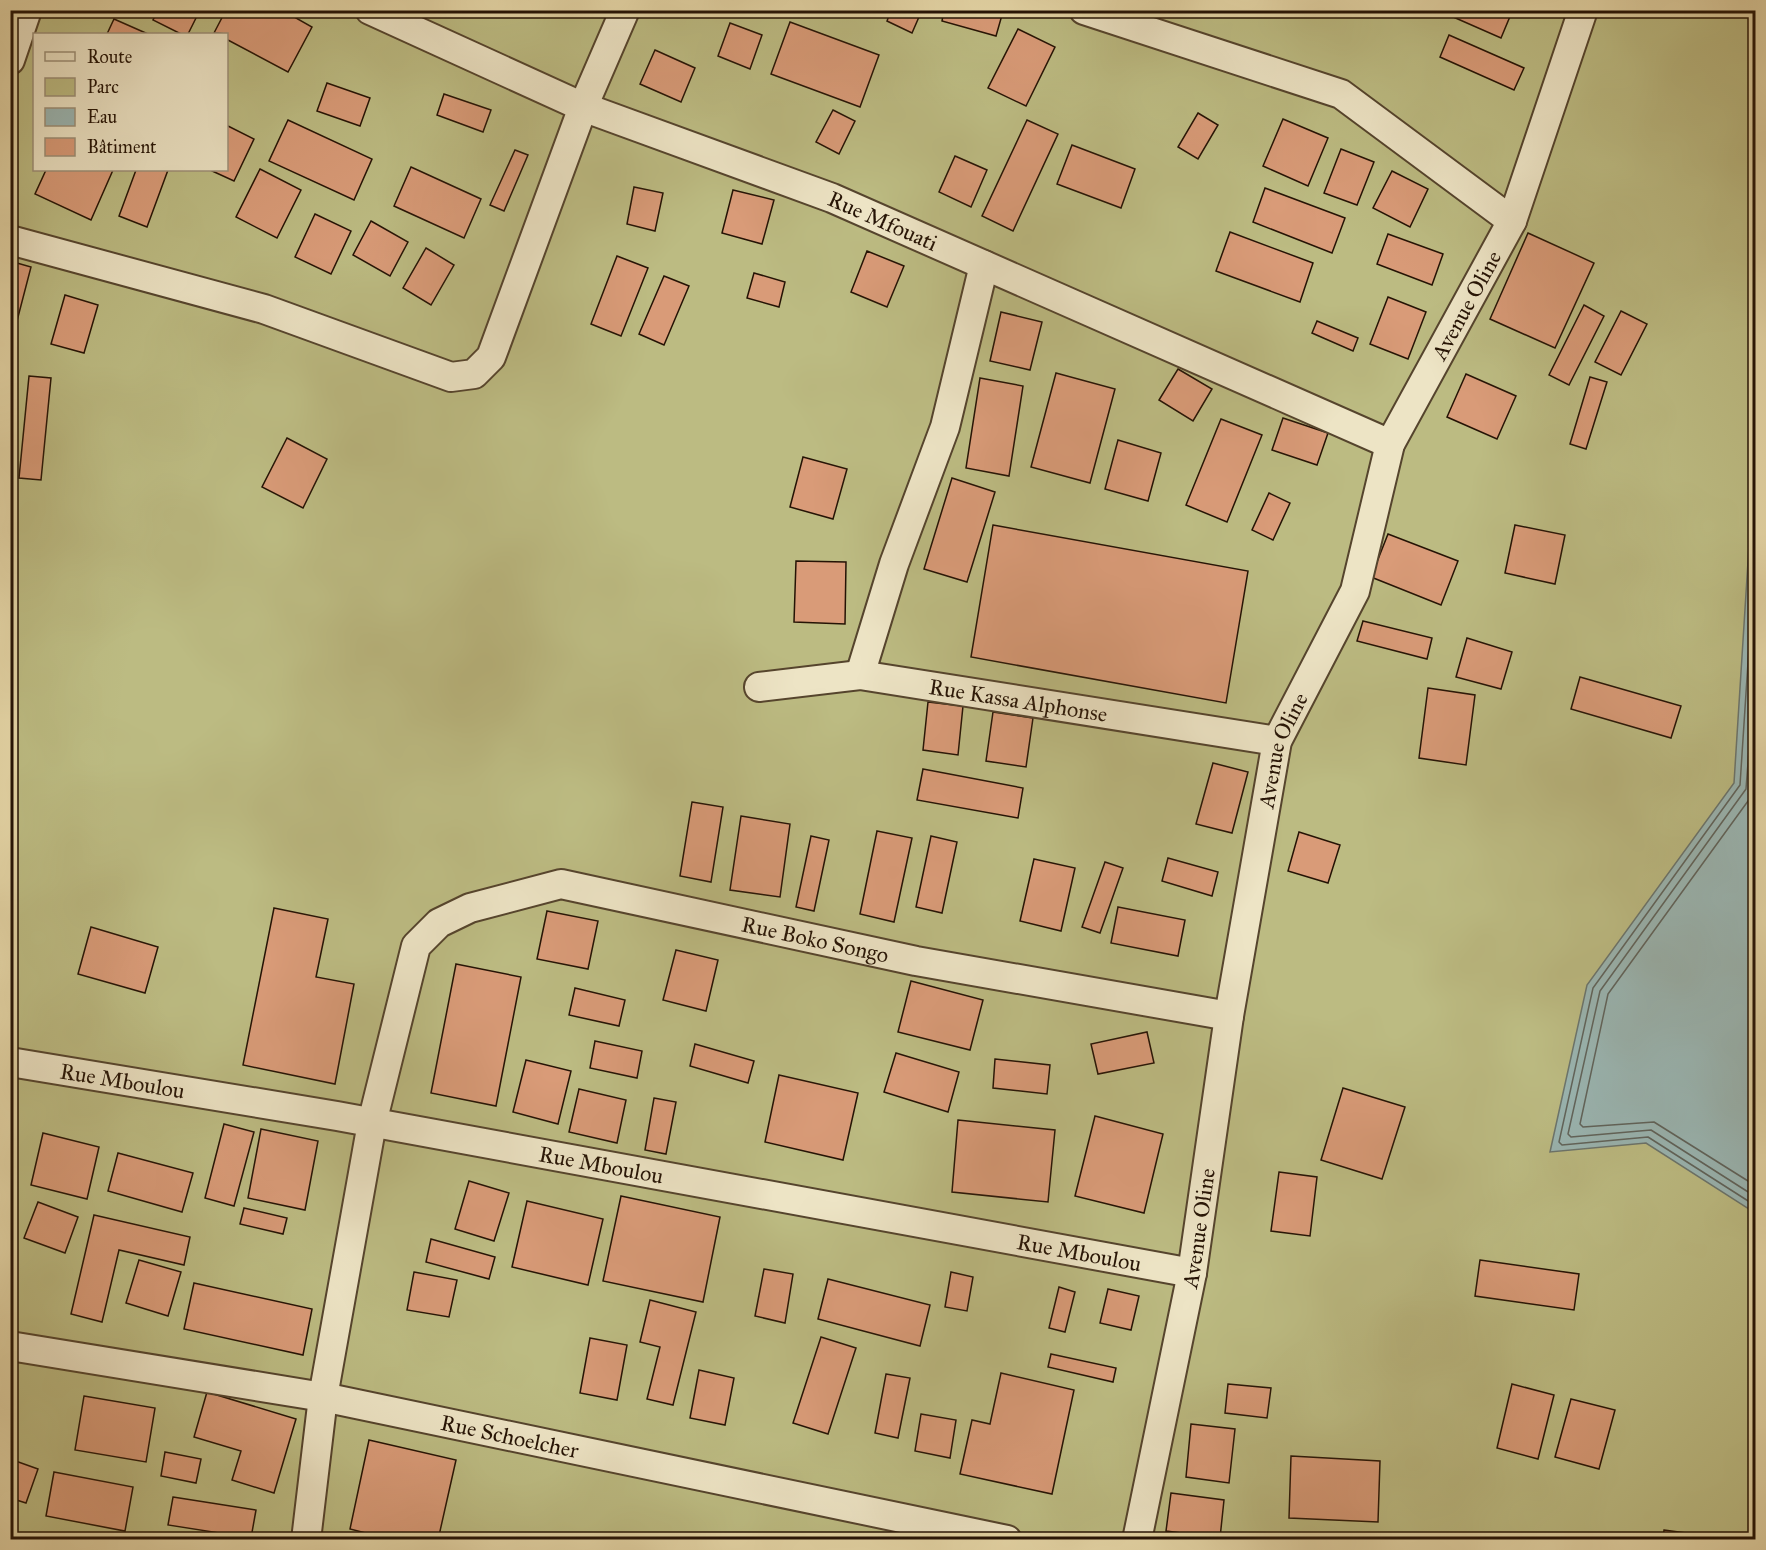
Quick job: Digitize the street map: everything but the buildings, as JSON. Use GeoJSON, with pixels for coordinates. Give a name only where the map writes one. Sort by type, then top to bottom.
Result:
{"type":"FeatureCollection","features":[{"type":"Feature","properties":{"kind":"street"},"geometry":{"type":"LineString","coordinates":[[10,60],[27,10]]}},
{"type":"Feature","properties":{"kind":"street","name":"Rue Mfouati"},"geometry":{"type":"LineString","coordinates":[[370,10],[583,107],[832,198],[1390,444]]}},
{"type":"Feature","properties":{"kind":"street"},"geometry":{"type":"LineString","coordinates":[[10,240],[264,309],[452,377],[474,374],[491,357],[583,107],[625,10]]}},
{"type":"Feature","properties":{"kind":"street"},"geometry":{"type":"LineString","coordinates":[[1084,10],[1341,94],[1512,221]]}},
{"type":"Feature","properties":{"kind":"street","name":"Avenue Oline"},"geometry":{"type":"LineString","coordinates":[[1137,1539],[1192,1273],[1229,1016],[1277,741],[1355,591],[1390,444],[1512,221],[1583,10]]}},
{"type":"Feature","properties":{"kind":"street"},"geometry":{"type":"LineString","coordinates":[[860,675],[894,564],[945,428],[984,265]]}},
{"type":"Feature","properties":{"kind":"street","name":"Rue Kassa Alphonse"},"geometry":{"type":"LineString","coordinates":[[759,687],[860,675],[1277,741]]}},
{"type":"Feature","properties":{"kind":"street","name":"Rue Boko Songo"},"geometry":{"type":"LineString","coordinates":[[372,1124],[417,946],[439,923],[470,908],[561,884],[916,961],[1229,1016]]}},
{"type":"Feature","properties":{"kind":"street","name":"Rue Mboulou"},"geometry":{"type":"LineString","coordinates":[[10,1062],[372,1124],[1192,1273]]}},
{"type":"Feature","properties":{"kind":"street"},"geometry":{"type":"LineString","coordinates":[[306,1539],[323,1397],[372,1124]]}},
{"type":"Feature","properties":{"kind":"street","name":"Rue Schoelcher"},"geometry":{"type":"LineString","coordinates":[[10,1346],[323,1397],[1007,1539]]}},
{"type":"Feature","properties":{"kind":"green space"},"geometry":{"type":"Polygon","coordinates":[[[11,11],[1755,11],[1755,1539],[11,1539],[11,11]]]}},
{"type":"Feature","properties":{"kind":"water"},"geometry":{"type":"Polygon","coordinates":[[[1755,451],[1755,1213],[1646,1143],[1550,1152],[1587,985],[1734,783],[1755,451]]]}}]}
